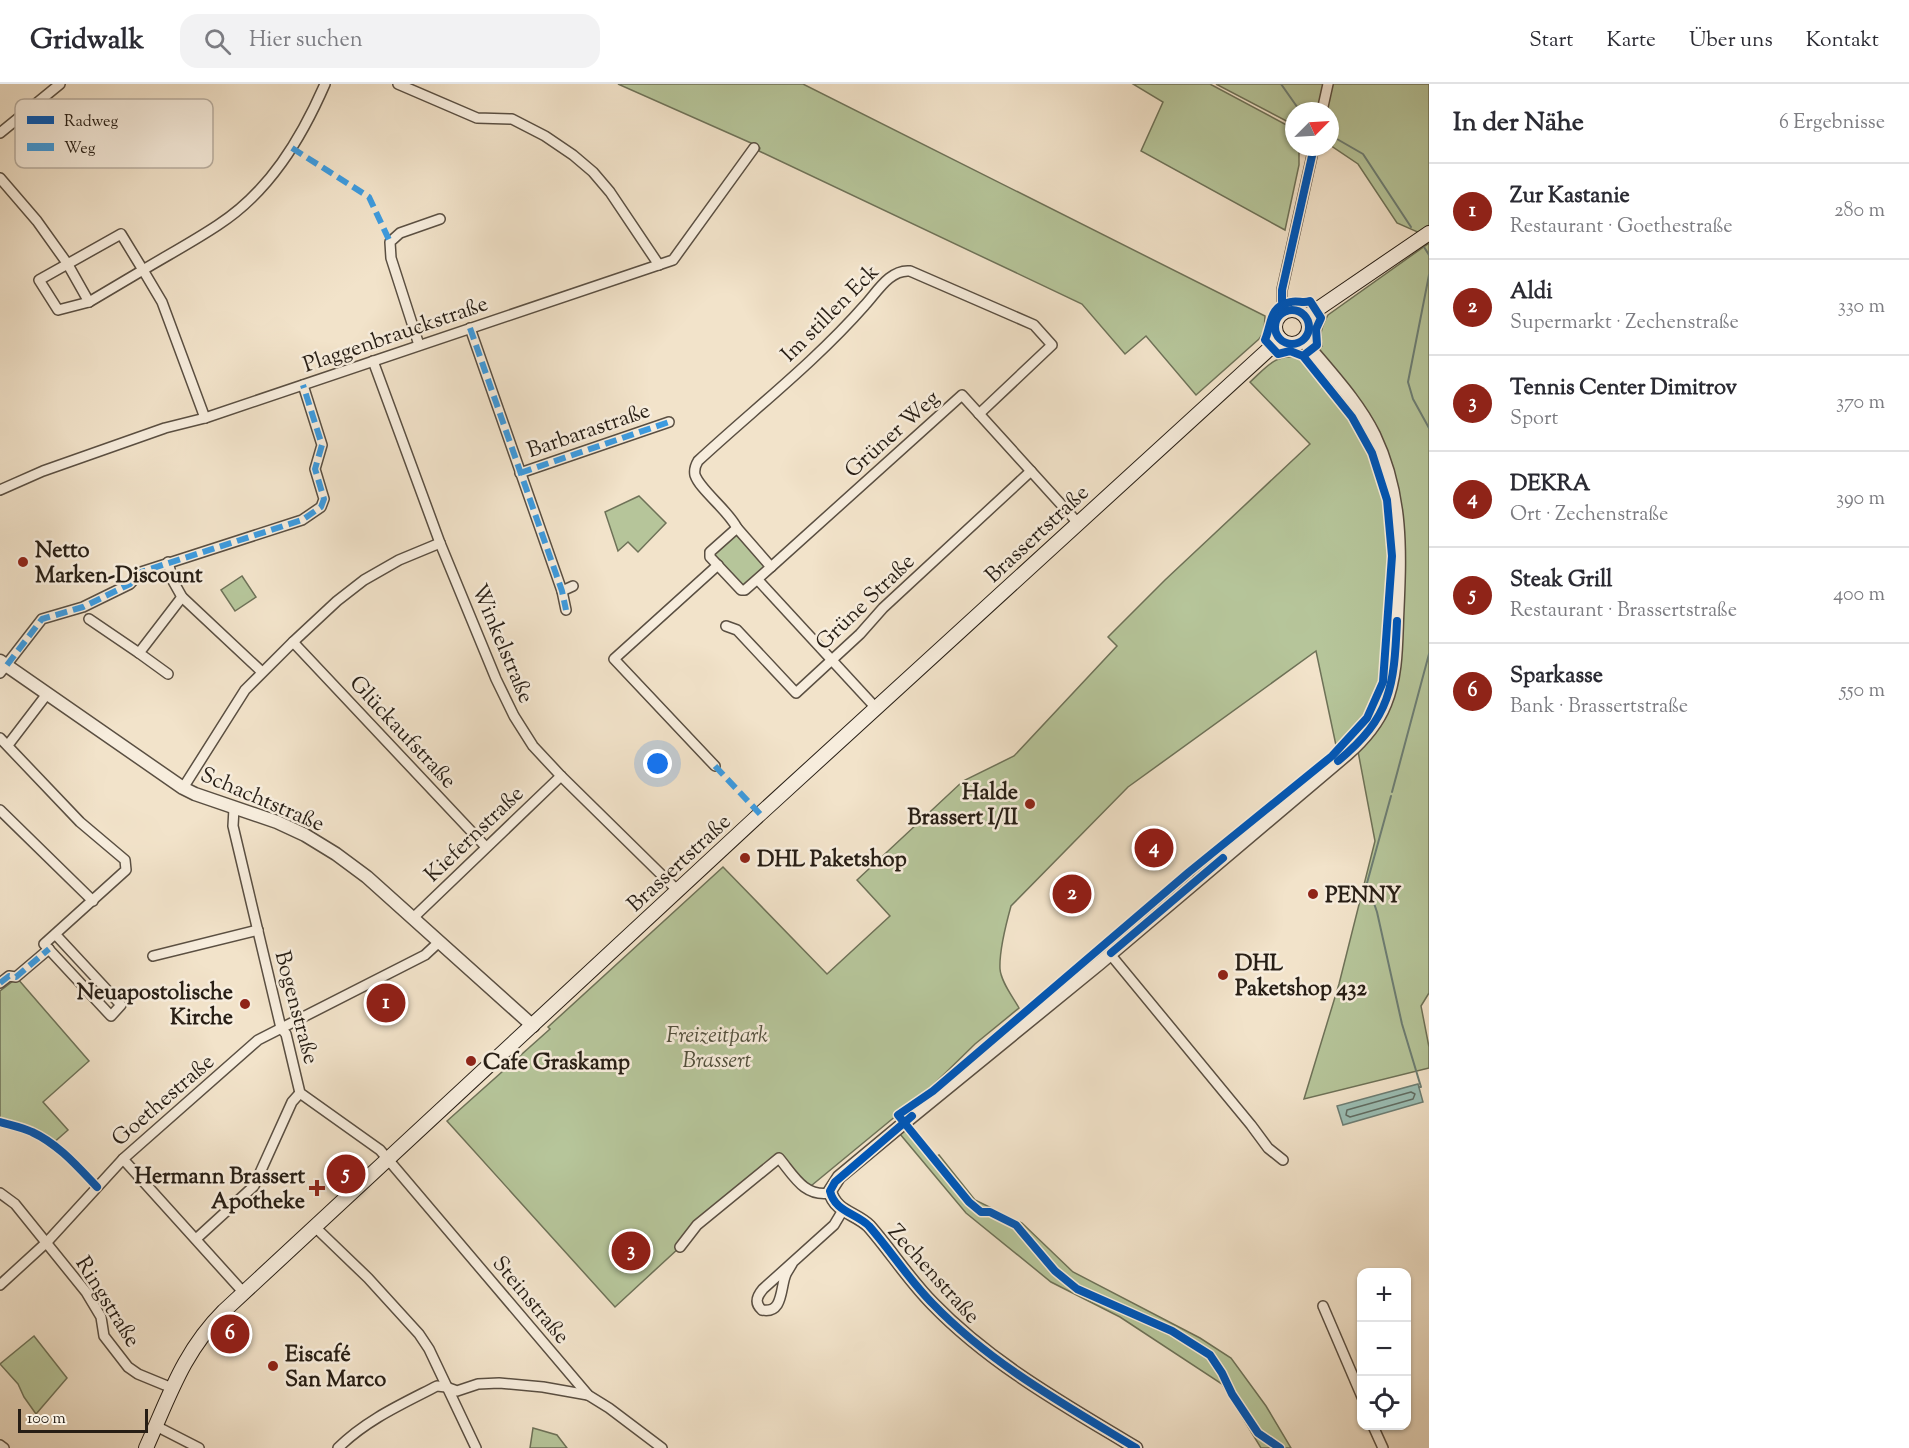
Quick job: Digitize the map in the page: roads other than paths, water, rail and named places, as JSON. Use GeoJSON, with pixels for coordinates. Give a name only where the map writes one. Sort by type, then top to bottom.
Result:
{"type":"FeatureCollection","features":[{"type":"Feature","properties":{"kind":"main road"},"geometry":{"type":"LineString","coordinates":[[1306,317],[1429,233]]}},
{"type":"Feature","properties":{"kind":"main road"},"geometry":{"type":"LineString","coordinates":[[1286,310],[1297,310],[1306,317],[1309,322],[1309,332],[1303,340],[1291,344],[1280,339],[1275,326],[1276,320],[1286,310]]}},
{"type":"Feature","properties":{"kind":"main road","name":"Brassertstraße"},"geometry":{"type":"LineString","coordinates":[[146,1448],[184,1362],[207,1329],[387,1159],[1280,339]]}},
{"type":"Feature","properties":{"kind":"street"},"geometry":{"type":"LineString","coordinates":[[42,99],[60,84]]}},
{"type":"Feature","properties":{"kind":"street"},"geometry":{"type":"LineString","coordinates":[[205,418],[162,302],[143,270],[122,234],[39,280],[58,310],[89,302],[143,270],[219,225],[243,206],[283,162],[309,120],[325,84]]}},
{"type":"Feature","properties":{"kind":"street"},"geometry":{"type":"LineString","coordinates":[[398,84],[477,118],[512,119],[545,136],[573,155],[610,192],[659,265]]}},
{"type":"Feature","properties":{"kind":"street"},"geometry":{"type":"LineString","coordinates":[[1324,102],[1328,84]]}},
{"type":"Feature","properties":{"kind":"street"},"geometry":{"type":"LineString","coordinates":[[0,133],[15,121]]}},
{"type":"Feature","properties":{"kind":"street","name":"Plaggenbrauckstraße"},"geometry":{"type":"LineString","coordinates":[[0,490],[66,463],[165,428],[205,418],[674,260],[754,148]]}},
{"type":"Feature","properties":{"kind":"street"},"geometry":{"type":"LineString","coordinates":[[1286,310],[1282,300],[1282,290],[1312,156]]}},
{"type":"Feature","properties":{"kind":"street"},"geometry":{"type":"LineString","coordinates":[[0,178],[37,220],[67,263],[89,302]]}},
{"type":"Feature","properties":{"kind":"street"},"geometry":{"type":"LineString","coordinates":[[419,345],[391,258],[390,242],[400,233],[440,219]]}},
{"type":"Feature","properties":{"kind":"street","name":"Im stillen Eck"},"geometry":{"type":"LineString","coordinates":[[737,528],[731,517],[698,480],[694,470],[695,465],[854,319],[894,274],[905,270],[910,271],[1034,325],[1052,345],[979,414]]}},
{"type":"Feature","properties":{"kind":"street","name":"Barbarastraße"},"geometry":{"type":"LineString","coordinates":[[470,328],[562,591],[566,610]]}},
{"type":"Feature","properties":{"kind":"street"},"geometry":{"type":"LineString","coordinates":[[680,1247],[697,1225],[779,1158],[807,1190],[819,1195],[830,1193],[835,1182],[864,1156],[1110,954],[1357,745],[1377,721],[1390,690],[1395,667],[1400,561],[1398,517],[1390,477],[1374,436],[1343,387],[1303,340]]}},
{"type":"Feature","properties":{"kind":"street","name":"Winkelstraße"},"geometry":{"type":"LineString","coordinates":[[373,361],[440,543],[496,679],[514,716],[533,746],[561,776],[678,891]]}},
{"type":"Feature","properties":{"kind":"street"},"geometry":{"type":"LineString","coordinates":[[2,666],[42,620],[83,607],[130,584],[141,572],[302,520],[321,507],[324,499],[315,469],[322,449],[303,385]]}},
{"type":"Feature","properties":{"kind":"street","name":"Grüner Weg"},"geometry":{"type":"LineString","coordinates":[[758,580],[962,395],[1078,523]]}},
{"type":"Feature","properties":{"kind":"street","name":"Barbarastraße"},"geometry":{"type":"LineString","coordinates":[[519,473],[669,422]]}},
{"type":"Feature","properties":{"kind":"street","name":"Grüne Straße"},"geometry":{"type":"LineString","coordinates":[[726,626],[736,630],[796,693],[860,634],[883,608],[1031,471]]}},
{"type":"Feature","properties":{"kind":"street"},"geometry":{"type":"LineString","coordinates":[[771,567],[737,528],[710,552],[710,557],[741,590],[745,590],[758,580],[876,708]]}},
{"type":"Feature","properties":{"kind":"street"},"geometry":{"type":"LineString","coordinates":[[183,788],[244,690],[293,642],[337,601],[364,580],[399,560],[440,543]]}},
{"type":"Feature","properties":{"kind":"street"},"geometry":{"type":"LineString","coordinates":[[168,562],[173,581],[182,597],[262,672]]}},
{"type":"Feature","properties":{"kind":"street"},"geometry":{"type":"LineString","coordinates":[[714,766],[614,659],[718,565]]}},
{"type":"Feature","properties":{"kind":"street"},"geometry":{"type":"LineString","coordinates":[[562,591],[573,586]]}},
{"type":"Feature","properties":{"kind":"street"},"geometry":{"type":"LineString","coordinates":[[139,653],[182,597]]}},
{"type":"Feature","properties":{"kind":"street"},"geometry":{"type":"LineString","coordinates":[[89,619],[168,674]]}},
{"type":"Feature","properties":{"kind":"street","name":"Glückaufstraße"},"geometry":{"type":"LineString","coordinates":[[293,642],[486,846]]}},
{"type":"Feature","properties":{"kind":"street","name":"Schachtstraße"},"geometry":{"type":"LineString","coordinates":[[2,666],[195,795],[277,822],[305,835],[336,854],[367,877],[533,1026]]}},
{"type":"Feature","properties":{"kind":"street"},"geometry":{"type":"LineString","coordinates":[[8,745],[47,694]]}},
{"type":"Feature","properties":{"kind":"street"},"geometry":{"type":"LineString","coordinates":[[0,738],[80,822],[122,856],[126,864],[126,870],[55,934],[16,977],[9,976],[0,983]]}},
{"type":"Feature","properties":{"kind":"street","name":"Kiefernstraße"},"geometry":{"type":"LineString","coordinates":[[413,918],[561,776]]}},
{"type":"Feature","properties":{"kind":"street","name":"Bogenstraße"},"geometry":{"type":"LineString","coordinates":[[234,808],[233,826],[281,1028],[286,1034],[300,1094],[380,1150],[387,1159]]}},
{"type":"Feature","properties":{"kind":"street"},"geometry":{"type":"LineString","coordinates":[[0,810],[93,901]]}},
{"type":"Feature","properties":{"kind":"street","name":"Bogenstraße"},"geometry":{"type":"LineString","coordinates":[[153,956],[258,930]]}},
{"type":"Feature","properties":{"kind":"street"},"geometry":{"type":"LineString","coordinates":[[46,946],[111,1016],[121,1005],[55,934]]}},
{"type":"Feature","properties":{"kind":"street","name":"Goethestraße"},"geometry":{"type":"LineString","coordinates":[[0,1285],[47,1242],[123,1159],[258,1040],[425,955],[439,942]]}},
{"type":"Feature","properties":{"kind":"street"},"geometry":{"type":"LineString","coordinates":[[1110,954],[1268,1148],[1283,1160]]}},
{"type":"Feature","properties":{"kind":"street","name":"Bogenstraße"},"geometry":{"type":"LineString","coordinates":[[196,1239],[254,1186],[292,1102],[300,1094]]}},
{"type":"Feature","properties":{"kind":"street"},"geometry":{"type":"LineString","coordinates":[[123,1159],[244,1293]]}},
{"type":"Feature","properties":{"kind":"street","name":"Steinstraße"},"geometry":{"type":"LineString","coordinates":[[387,1159],[588,1395],[662,1448]]}},
{"type":"Feature","properties":{"kind":"street","name":"Ringstraße"},"geometry":{"type":"LineString","coordinates":[[0,1193],[15,1204],[86,1292],[101,1317],[104,1336],[128,1367],[138,1374],[172,1388]]}},
{"type":"Feature","properties":{"kind":"street","name":"Zechenstraße"},"geometry":{"type":"LineString","coordinates":[[830,1193],[843,1210],[866,1224],[931,1302],[978,1346],[1026,1381],[1136,1448]]}},
{"type":"Feature","properties":{"kind":"street"},"geometry":{"type":"LineString","coordinates":[[794,1262],[786,1274],[777,1306],[772,1310],[762,1310],[757,1297],[794,1262],[834,1225],[843,1210]]}},
{"type":"Feature","properties":{"kind":"street"},"geometry":{"type":"LineString","coordinates":[[315,1227],[368,1278],[419,1334],[429,1349],[477,1448]]}},
{"type":"Feature","properties":{"kind":"street"},"geometry":{"type":"LineString","coordinates":[[1323,1306],[1357,1385]]}},
{"type":"Feature","properties":{"kind":"street"},"geometry":{"type":"LineString","coordinates":[[338,1448],[352,1434],[392,1408],[437,1386],[457,1391],[478,1384],[510,1383],[588,1395]]}},
{"type":"Feature","properties":{"kind":"street"},"geometry":{"type":"LineString","coordinates":[[156,1426],[199,1448]]}},
{"type":"Feature","properties":{"kind":"street"},"geometry":{"type":"LineString","coordinates":[[1376,1430],[1383,1448]]}},
{"type":"Feature","properties":{"kind":"street"},"geometry":{"type":"LineString","coordinates":[[0,1445],[4,1448]]}},
{"type":"Feature","properties":{"kind":"water"},"geometry":{"type":"Polygon","coordinates":[[[1418,1084],[1423,1102],[1343,1125],[1337,1106],[1418,1084]]]}},
{"type":"Feature","properties":{"kind":"waterway"},"geometry":{"type":"LineString","coordinates":[[1281,84],[1294,102]]}},
{"type":"Feature","properties":{"kind":"waterway"},"geometry":{"type":"LineString","coordinates":[[1339,140],[1363,154],[1411,227]]}},
{"type":"Feature","properties":{"kind":"waterway"},"geometry":{"type":"LineString","coordinates":[[1424,247],[1429,255]]}},
{"type":"Feature","properties":{"kind":"waterway"},"geometry":{"type":"LineString","coordinates":[[1429,275],[1408,382],[1413,399],[1429,428]]}},
{"type":"Feature","properties":{"kind":"waterway"},"geometry":{"type":"LineString","coordinates":[[1392,792],[1429,654]]}},
{"type":"Feature","properties":{"kind":"waterway"},"geometry":{"type":"LineString","coordinates":[[1391,796],[1367,883],[1377,912],[1402,1024],[1421,1087],[1419,1087]]}},
{"type":"Feature","properties":{"kind":"place","name":"Netto Marken-Discount"},"geometry":{"type":"Point","coordinates":[23,562]}},
{"type":"Feature","properties":{"kind":"place","name":"Halde Brassert I/II"},"geometry":{"type":"Point","coordinates":[1030,804]}},
{"type":"Feature","properties":{"kind":"place","name":"DEKRA"},"geometry":{"type":"Point","coordinates":[1154,848]}},
{"type":"Feature","properties":{"kind":"place","name":"DHL Paketshop"},"geometry":{"type":"Point","coordinates":[745,858]}},
{"type":"Feature","properties":{"kind":"place","name":"Aldi"},"geometry":{"type":"Point","coordinates":[1072,894]}},
{"type":"Feature","properties":{"kind":"place","name":"PENNY"},"geometry":{"type":"Point","coordinates":[1313,894]}},
{"type":"Feature","properties":{"kind":"place","name":"DHL Paketshop 432"},"geometry":{"type":"Point","coordinates":[1223,975]}},
{"type":"Feature","properties":{"kind":"place","name":"Zur Kastanie"},"geometry":{"type":"Point","coordinates":[386,1003]}},
{"type":"Feature","properties":{"kind":"place","name":"Neuapostolische Kirche"},"geometry":{"type":"Point","coordinates":[245,1004]}},
{"type":"Feature","properties":{"kind":"place","name":"Cafe Graskamp"},"geometry":{"type":"Point","coordinates":[471,1061]}},
{"type":"Feature","properties":{"kind":"place","name":"Steak Grill"},"geometry":{"type":"Point","coordinates":[346,1174]}},
{"type":"Feature","properties":{"kind":"place","name":"Hermann Brassert Apotheke"},"geometry":{"type":"Point","coordinates":[317,1188]}},
{"type":"Feature","properties":{"kind":"place","name":"Tennis Center Dimitrov"},"geometry":{"type":"Point","coordinates":[631,1251]}},
{"type":"Feature","properties":{"kind":"place","name":"Sparkasse"},"geometry":{"type":"Point","coordinates":[230,1334]}},
{"type":"Feature","properties":{"kind":"place","name":"Eiscafé San Marco"},"geometry":{"type":"Point","coordinates":[273,1366]}},
{"type":"Feature","properties":{"kind":"park label","name":"Freizeitpark Brassert"},"geometry":{"type":"Point","coordinates":[717,1046]}}]}
